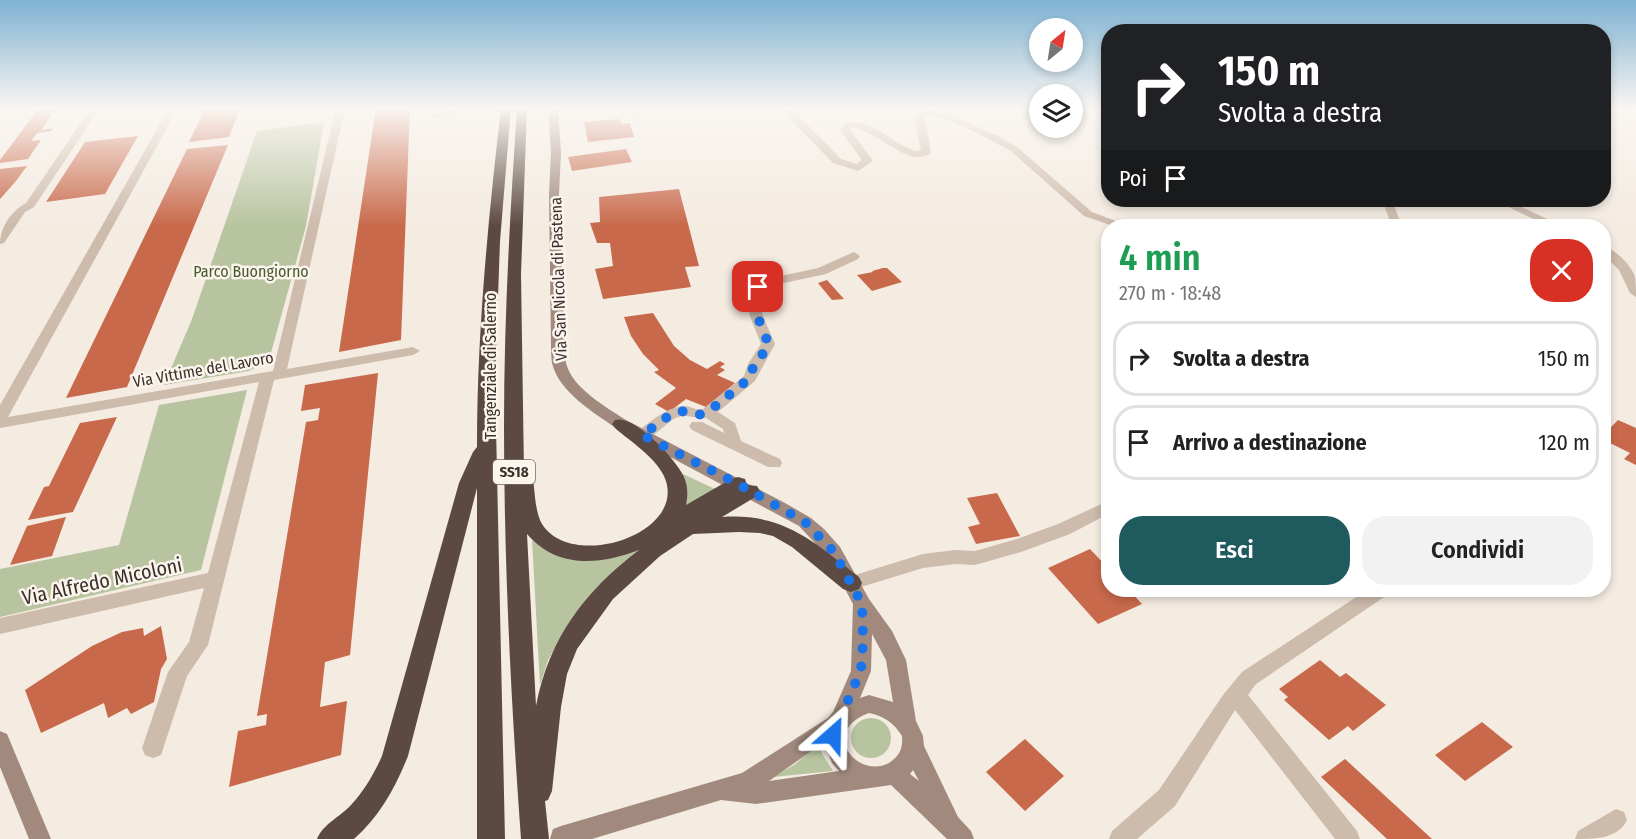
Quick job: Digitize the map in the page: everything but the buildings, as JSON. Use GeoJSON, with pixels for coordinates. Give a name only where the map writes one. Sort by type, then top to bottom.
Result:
{"type":"FeatureCollection","features":[{"type":"Feature","properties":{"kind":"highway","name":"Tangenziale di Salerno"},"geometry":{"type":"LineString","coordinates":[[492,839],[485,444],[490,291],[503,147]]}},
{"type":"Feature","properties":{"kind":"highway","name":"Tangenziale di Salerno"},"geometry":{"type":"LineString","coordinates":[[520,147],[514,274],[513,426],[523,694],[544,837]]}},
{"type":"Feature","properties":{"kind":"highway"},"geometry":{"type":"LineString","coordinates":[[621,424],[673,472],[678,486],[677,504],[660,530]]}},
{"type":"Feature","properties":{"kind":"highway"},"geometry":{"type":"LineString","coordinates":[[513,426],[532,526],[543,538],[559,548],[576,553],[594,554],[616,551],[636,544],[744,488]]}},
{"type":"Feature","properties":{"kind":"highway"},"geometry":{"type":"LineString","coordinates":[[331,839],[368,806],[386,781],[398,746],[469,483],[485,444]]}},
{"type":"Feature","properties":{"kind":"highway"},"geometry":{"type":"LineString","coordinates":[[544,837],[544,736],[559,662],[570,637],[620,580],[668,540],[689,529],[744,488]]}},
{"type":"Feature","properties":{"kind":"highway"},"geometry":{"type":"LineString","coordinates":[[689,529],[723,524],[753,525],[780,531],[851,583]]}},
{"type":"Feature","properties":{"kind":"street"},"geometry":{"type":"LineString","coordinates":[[0,241],[21,210],[30,205],[69,147]]}},
{"type":"Feature","properties":{"kind":"street"},"geometry":{"type":"LineString","coordinates":[[0,418],[152,147]]}},
{"type":"Feature","properties":{"kind":"street"},"geometry":{"type":"LineString","coordinates":[[153,748],[178,672],[198,645],[214,579],[274,375],[332,147]]}},
{"type":"Feature","properties":{"kind":"street","name":"Via San Nicola di Pastena"},"geometry":{"type":"LineString","coordinates":[[554,147],[559,363],[567,381],[582,396],[621,424],[805,522],[834,552],[862,604],[877,622],[896,660],[906,721]]}},
{"type":"Feature","properties":{"kind":"street"},"geometry":{"type":"LineString","coordinates":[[824,147],[837,161],[858,168],[868,161],[858,147]]}},
{"type":"Feature","properties":{"kind":"street"},"geometry":{"type":"LineString","coordinates":[[900,147],[908,152],[920,154],[926,153],[926,147]]}},
{"type":"Feature","properties":{"kind":"street"},"geometry":{"type":"LineString","coordinates":[[1011,147],[1088,214],[1101,220]]}},
{"type":"Feature","properties":{"kind":"street"},"geometry":{"type":"LineString","coordinates":[[1514,207],[1541,219]]}},
{"type":"Feature","properties":{"kind":"street"},"geometry":{"type":"LineString","coordinates":[[1611,254],[1621,264],[1636,293]]}},
{"type":"Feature","properties":{"kind":"street"},"geometry":{"type":"LineString","coordinates":[[642,435],[673,413],[685,411],[698,415],[708,412],[750,378],[758,358],[767,349],[763,327],[753,304],[753,295],[758,287],[766,283],[822,271],[854,256]]}},
{"type":"Feature","properties":{"kind":"street","name":"Via Vittime del Lavoro"},"geometry":{"type":"LineString","coordinates":[[0,423],[413,351]]}},
{"type":"Feature","properties":{"kind":"street"},"geometry":{"type":"LineString","coordinates":[[708,412],[730,427],[734,444]]}},
{"type":"Feature","properties":{"kind":"street"},"geometry":{"type":"LineString","coordinates":[[697,426],[774,463]]}},
{"type":"Feature","properties":{"kind":"street"},"geometry":{"type":"LineString","coordinates":[[851,583],[923,561],[955,557],[975,558],[1022,545],[1064,529],[1101,510]]}},
{"type":"Feature","properties":{"kind":"street","name":"Via Alfredo Micoloni"},"geometry":{"type":"LineString","coordinates":[[0,627],[214,579]]}},
{"type":"Feature","properties":{"kind":"street"},"geometry":{"type":"LineString","coordinates":[[1120,839],[1167,798],[1235,694],[1249,678],[1370,597]]}},
{"type":"Feature","properties":{"kind":"street","name":"Via San Nicola di Pastena"},"geometry":{"type":"LineString","coordinates":[[840,720],[861,670],[862,604]]}},
{"type":"Feature","properties":{"kind":"street"},"geometry":{"type":"LineString","coordinates":[[1235,694],[1349,839]]}},
{"type":"Feature","properties":{"kind":"street"},"geometry":{"type":"LineString","coordinates":[[544,837],[718,792],[766,772],[807,739],[840,720],[859,705],[880,705],[899,713],[911,730],[912,744],[908,760],[888,775],[756,793],[718,792]]}},
{"type":"Feature","properties":{"kind":"street"},"geometry":{"type":"LineString","coordinates":[[840,720],[833,735],[834,746],[838,757],[846,767],[864,775],[888,775],[958,833]]}},
{"type":"Feature","properties":{"kind":"street"},"geometry":{"type":"LineString","coordinates":[[0,741],[40,839]]}},
{"type":"Feature","properties":{"kind":"street"},"geometry":{"type":"LineString","coordinates":[[912,744],[958,833]]}},
{"type":"Feature","properties":{"kind":"street"},"geometry":{"type":"LineString","coordinates":[[1586,839],[1616,820]]}},
{"type":"Feature","properties":{"kind":"green space","name":"Parco Buongiorno"},"geometry":{"type":"Polygon","coordinates":[[[251,147],[320,147],[306,226],[269,360],[249,371],[164,385],[192,319],[251,147]]]}},
{"type":"Feature","properties":{"kind":"green space"},"geometry":{"type":"Polygon","coordinates":[[[247,390],[201,570],[0,617],[0,569],[119,545],[159,405],[247,390]]]}},
{"type":"Feature","properties":{"kind":"green space"},"geometry":{"type":"Polygon","coordinates":[[[683,474],[715,489],[680,510],[683,474]]]}},
{"type":"Feature","properties":{"kind":"green space"},"geometry":{"type":"Polygon","coordinates":[[[532,540],[560,554],[587,559],[615,556],[644,545],[568,626],[548,660],[540,685],[532,540]]]}},
{"type":"Feature","properties":{"kind":"green space"},"geometry":{"type":"Polygon","coordinates":[[[871,718],[879,719],[885,724],[890,730],[890,746],[885,752],[879,757],[871,758],[863,757],[857,752],[852,746],[851,738],[852,730],[857,724],[863,719],[871,718]]]}},
{"type":"Feature","properties":{"kind":"green space"},"geometry":{"type":"Polygon","coordinates":[[[820,743],[821,752],[833,771],[773,777],[794,765],[820,743]]]}},
{"type":"Feature","properties":{"kind":"route"},"geometry":{"type":"LineString","coordinates":[[758,287],[753,295],[753,304],[768,344],[767,349],[754,364],[750,378],[708,412],[698,415],[685,411],[673,413],[642,435],[738,484],[805,522],[834,552],[862,604],[863,641],[861,670],[833,735]]}}]}
